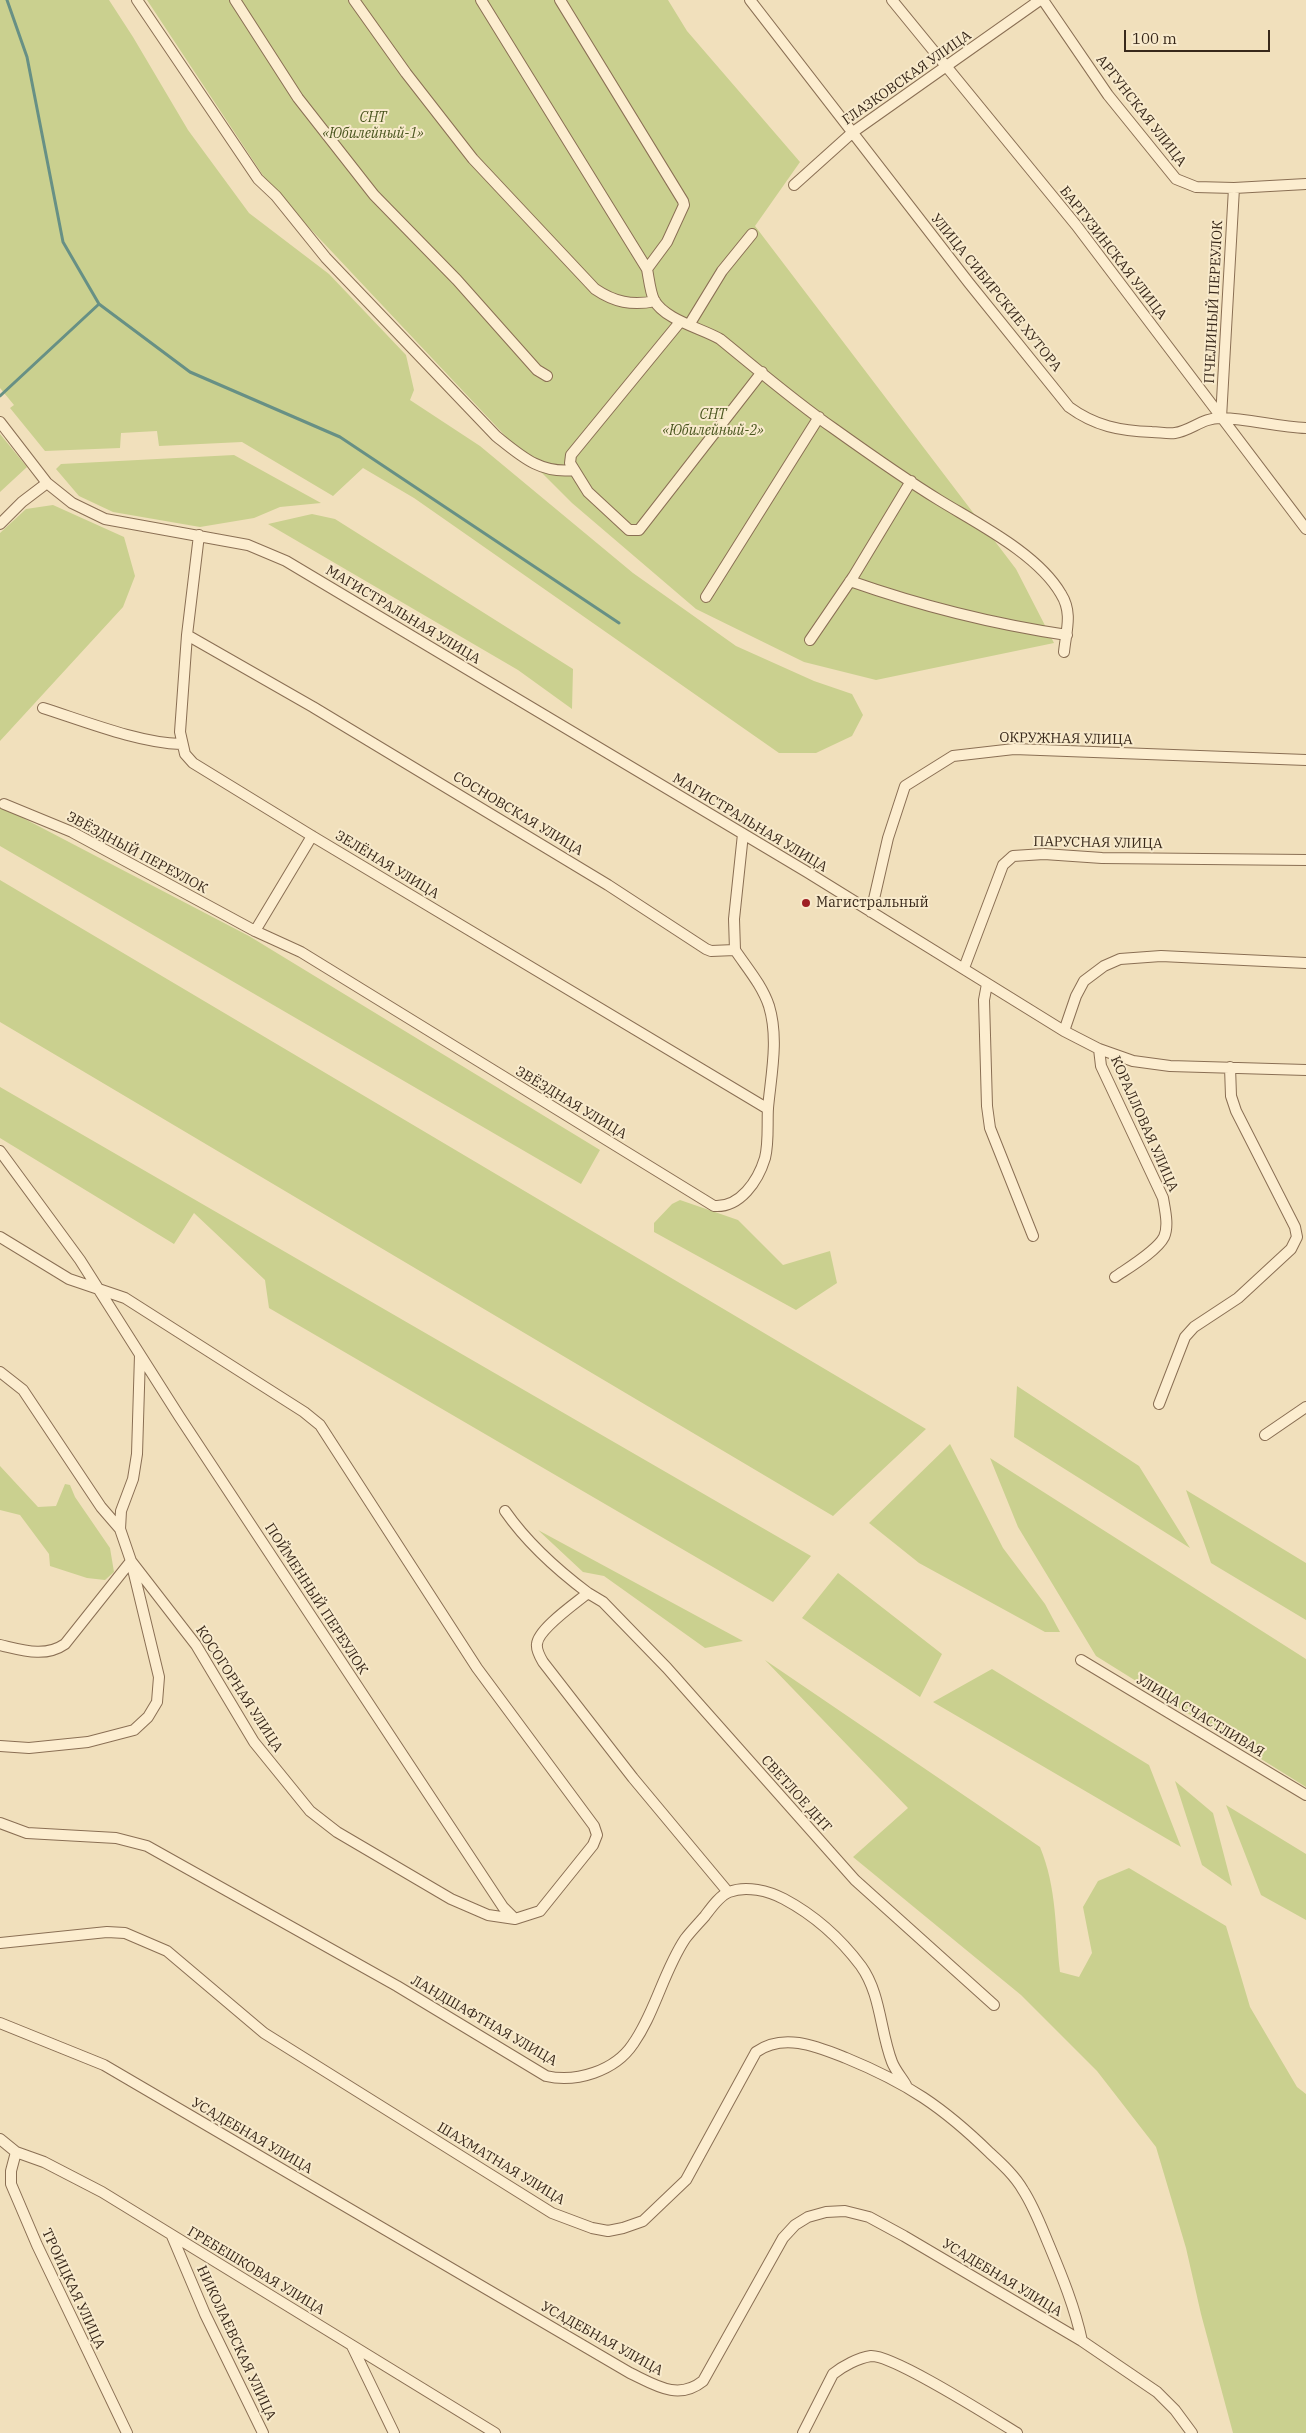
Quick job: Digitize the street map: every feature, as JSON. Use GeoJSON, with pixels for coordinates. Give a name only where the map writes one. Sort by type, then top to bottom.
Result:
{"type":"FeatureCollection","features":[{"type":"Feature","properties":{"kind":"street"},"geometry":{"type":"LineString","coordinates":[[137,0],[154,22],[258,179],[276,196],[326,258],[496,436],[524,458],[547,469],[558,472],[574,470]]}},
{"type":"Feature","properties":{"kind":"street"},"geometry":{"type":"LineString","coordinates":[[235,0],[298,98],[374,195],[457,280],[537,370],[547,376]]}},
{"type":"Feature","properties":{"kind":"street"},"geometry":{"type":"LineString","coordinates":[[354,0],[406,73],[473,159],[595,289],[607,297],[622,302],[637,304],[655,301]]}},
{"type":"Feature","properties":{"kind":"street"},"geometry":{"type":"LineString","coordinates":[[481,0],[647,269],[655,301],[685,323],[720,339],[819,418],[911,481],[995,534],[1047,574],[1062,594],[1067,607],[1067,634],[1064,652]]}},
{"type":"Feature","properties":{"kind":"street"},"geometry":{"type":"LineString","coordinates":[[560,0],[683,201],[684,205],[667,242],[647,269]]}},
{"type":"Feature","properties":{"kind":"street","name":"УЛИЦА СИБИРСКИЕ ХУТОРА"},"geometry":{"type":"LineString","coordinates":[[750,0],[969,283],[1069,407],[1084,418],[1107,428],[1131,431],[1176,433],[1205,420],[1221,418],[1283,427],[1306,428]]}},
{"type":"Feature","properties":{"kind":"street","name":"БАРГУЗИНСКАЯ УЛИЦА"},"geometry":{"type":"LineString","coordinates":[[892,0],[1076,226],[1306,529]]}},
{"type":"Feature","properties":{"kind":"street","name":"ГЛАЗКОВСКАЯ УЛИЦА"},"geometry":{"type":"LineString","coordinates":[[794,185],[852,132],[1042,0]]}},
{"type":"Feature","properties":{"kind":"street","name":"АРГУНСКАЯ УЛИЦА"},"geometry":{"type":"LineString","coordinates":[[1042,0],[1108,95],[1176,179],[1196,187],[1234,188],[1306,184]]}},
{"type":"Feature","properties":{"kind":"street","name":"ПЧЕЛИНЫЙ ПЕРЕУЛОК"},"geometry":{"type":"LineString","coordinates":[[1221,418],[1234,188]]}},
{"type":"Feature","properties":{"kind":"street"},"geometry":{"type":"LineString","coordinates":[[752,234],[722,271],[685,323],[571,455],[570,462],[588,492],[629,530],[639,530],[762,372]]}},
{"type":"Feature","properties":{"kind":"street"},"geometry":{"type":"LineString","coordinates":[[706,597],[819,418]]}},
{"type":"Feature","properties":{"kind":"street","name":"МАГИСТРАЛЬНАЯ УЛИЦА"},"geometry":{"type":"LineString","coordinates":[[0,422],[47,483],[72,503],[105,519],[248,545],[286,561],[743,834],[1064,1031],[1099,1050],[1133,1061],[1170,1066],[1306,1070]]}},
{"type":"Feature","properties":{"kind":"street"},"geometry":{"type":"LineString","coordinates":[[810,640],[850,581],[911,481]]}},
{"type":"Feature","properties":{"kind":"street"},"geometry":{"type":"LineString","coordinates":[[0,524],[22,502],[47,483]]}},
{"type":"Feature","properties":{"kind":"street"},"geometry":{"type":"LineString","coordinates":[[43,708],[119,732],[169,744],[181,744],[180,713],[199,535]]}},
{"type":"Feature","properties":{"kind":"street"},"geometry":{"type":"LineString","coordinates":[[850,581],[891,595],[979,619],[1013,627],[1067,634]]}},
{"type":"Feature","properties":{"kind":"street","name":"СОСНОВСКАЯ УЛИЦА"},"geometry":{"type":"LineString","coordinates":[[187,635],[313,707],[600,880],[711,951],[735,950]]}},
{"type":"Feature","properties":{"kind":"street","name":"ЗЕЛЁНАЯ УЛИЦА"},"geometry":{"type":"LineString","coordinates":[[181,744],[184,754],[193,762],[312,836],[768,1109]]}},
{"type":"Feature","properties":{"kind":"street","name":"ОКРУЖНАЯ УЛИЦА"},"geometry":{"type":"LineString","coordinates":[[871,912],[888,838],[905,786],[953,756],[1014,749],[1306,760]]}},
{"type":"Feature","properties":{"kind":"street","name":"ЗВЁЗДНЫЙ ПЕРЕУЛОК"},"geometry":{"type":"LineString","coordinates":[[4,804],[72,832],[108,850],[255,931]]}},
{"type":"Feature","properties":{"kind":"street"},"geometry":{"type":"LineString","coordinates":[[735,950],[734,919],[743,834]]}},
{"type":"Feature","properties":{"kind":"street"},"geometry":{"type":"LineString","coordinates":[[255,931],[312,836]]}},
{"type":"Feature","properties":{"kind":"street","name":"ПАРУСНАЯ УЛИЦА"},"geometry":{"type":"LineString","coordinates":[[964,968],[1004,865],[1013,856],[1044,854],[1102,858],[1306,860]]}},
{"type":"Feature","properties":{"kind":"street","name":"ЗВЁЗДНАЯ УЛИЦА"},"geometry":{"type":"LineString","coordinates":[[255,931],[301,952],[714,1206],[732,1205],[750,1188],[765,1158],[773,1065],[773,1030],[769,1006],[761,987],[735,950]]}},
{"type":"Feature","properties":{"kind":"street"},"geometry":{"type":"LineString","coordinates":[[1064,1031],[1076,996],[1084,981],[1104,966],[1120,959],[1161,956],[1306,963]]}},
{"type":"Feature","properties":{"kind":"street"},"geometry":{"type":"LineString","coordinates":[[987,984],[984,1000],[987,1106],[990,1128],[1033,1236]]}},
{"type":"Feature","properties":{"kind":"street","name":"КОРАЛЛОВАЯ УЛИЦА"},"geometry":{"type":"LineString","coordinates":[[1099,1050],[1101,1066],[1163,1198],[1166,1220],[1164,1237],[1149,1252],[1115,1277]]}},
{"type":"Feature","properties":{"kind":"street"},"geometry":{"type":"LineString","coordinates":[[1159,1404],[1185,1337],[1194,1327],[1238,1298],[1291,1249],[1297,1237],[1295,1227],[1230,1096],[1230,1067]]}},
{"type":"Feature","properties":{"kind":"street","name":"ПОЙМЕННЫЙ ПЕРЕУЛОК"},"geometry":{"type":"LineString","coordinates":[[0,1151],[80,1260],[140,1355],[503,1907],[515,1919]]}},
{"type":"Feature","properties":{"kind":"street"},"geometry":{"type":"LineString","coordinates":[[0,1237],[69,1279],[125,1298],[304,1412],[320,1425],[477,1668],[594,1826],[597,1835],[593,1845],[540,1910],[515,1919]]}},
{"type":"Feature","properties":{"kind":"street"},"geometry":{"type":"LineString","coordinates":[[120,1529],[121,1511],[133,1479],[137,1454],[140,1355]]}},
{"type":"Feature","properties":{"kind":"street"},"geometry":{"type":"LineString","coordinates":[[0,1372],[23,1390],[101,1507],[120,1529],[131,1561],[159,1677],[158,1702],[148,1717],[134,1730],[88,1742],[29,1748],[0,1746]]}},
{"type":"Feature","properties":{"kind":"street"},"geometry":{"type":"LineString","coordinates":[[1265,1435],[1306,1408]]}},
{"type":"Feature","properties":{"kind":"street","name":"СВЕТЛОЕ ДНТ"},"geometry":{"type":"LineString","coordinates":[[505,1511],[523,1537],[563,1574],[603,1602],[667,1668],[855,1880],[994,2005]]}},
{"type":"Feature","properties":{"kind":"street"},"geometry":{"type":"LineString","coordinates":[[0,1645],[40,1652],[57,1650],[65,1644],[131,1561]]}},
{"type":"Feature","properties":{"kind":"street","name":"КОСОГОРНАЯ УЛИЦА"},"geometry":{"type":"LineString","coordinates":[[131,1561],[196,1645],[254,1742],[310,1811],[337,1832],[451,1899],[488,1915],[515,1919]]}},
{"type":"Feature","properties":{"kind":"street"},"geometry":{"type":"LineString","coordinates":[[588,1593],[541,1633],[537,1643],[538,1653],[633,1778],[728,1892],[745,1889],[772,1893],[795,1905],[839,1940],[862,1967],[876,2000],[892,2063],[906,2085]]}},
{"type":"Feature","properties":{"kind":"street","name":"УЛИЦА СЧАСТЛИВАЯ"},"geometry":{"type":"LineString","coordinates":[[1081,1660],[1306,1795]]}},
{"type":"Feature","properties":{"kind":"street","name":"ЛАНДШАФТНАЯ УЛИЦА"},"geometry":{"type":"LineString","coordinates":[[0,1823],[27,1833],[116,1838],[147,1846],[397,1986],[546,2076],[562,2079],[598,2071],[616,2061],[632,2046],[650,2017],[660,1990],[685,1940],[711,1908],[728,1892]]}},
{"type":"Feature","properties":{"kind":"street","name":"ШАХМАТНАЯ УЛИЦА"},"geometry":{"type":"LineString","coordinates":[[0,1942],[107,1932],[125,1933],[147,1941],[167,1951],[264,2032],[552,2213],[592,2228],[608,2231],[643,2221],[686,2180],[751,2059],[763,2047],[782,2042],[804,2044],[830,2052],[906,2085],[944,2111],[1008,2171],[1023,2189],[1060,2272],[1077,2316],[1082,2341]]}},
{"type":"Feature","properties":{"kind":"street","name":"УСАДЕБНАЯ УЛИЦА"},"geometry":{"type":"LineString","coordinates":[[0,2024],[104,2065],[622,2368],[670,2390],[693,2389],[703,2381],[783,2238],[795,2225],[808,2217],[826,2212],[845,2211],[869,2217],[1082,2341],[1157,2392],[1192,2433]]}},
{"type":"Feature","properties":{"kind":"street","name":"ГРЕБЕШКОВАЯ УЛИЦА"},"geometry":{"type":"LineString","coordinates":[[0,2139],[16,2152],[44,2162],[102,2192],[495,2433]]}},
{"type":"Feature","properties":{"kind":"street","name":"ТРОИЦКАЯ УЛИЦА"},"geometry":{"type":"LineString","coordinates":[[16,2152],[11,2170],[11,2184],[37,2245],[127,2433]]}},
{"type":"Feature","properties":{"kind":"street","name":"НИКОЛАЕВСКАЯ УЛИЦА"},"geometry":{"type":"LineString","coordinates":[[172,2236],[205,2314],[263,2433]]}},
{"type":"Feature","properties":{"kind":"street"},"geometry":{"type":"LineString","coordinates":[[352,2346],[394,2433]]}},
{"type":"Feature","properties":{"kind":"street"},"geometry":{"type":"LineString","coordinates":[[803,2433],[833,2374],[841,2367],[872,2356],[886,2359],[940,2387],[1016,2433]]}},
{"type":"Feature","properties":{"kind":"green space"},"geometry":{"type":"Polygon","coordinates":[[[0,0],[109,0],[188,130],[249,213],[329,274],[406,355],[414,390],[410,400],[480,446],[633,573],[736,646],[814,681],[852,694],[863,715],[852,736],[816,753],[779,753],[414,498],[363,468],[333,496],[242,442],[159,446],[157,431],[121,433],[120,448],[45,451],[10,408],[14,405],[0,388],[0,0]]]}},
{"type":"Feature","properties":{"kind":"green space","name":"СНТ «Юбилейный-2»"},"geometry":{"type":"Polygon","coordinates":[[[147,0],[668,0],[687,31],[800,162],[755,226],[1016,569],[1054,643],[876,680],[804,662],[696,609],[572,503],[511,442],[270,186],[147,0]]]}},
{"type":"Feature","properties":{"kind":"green space"},"geometry":{"type":"Polygon","coordinates":[[[0,434],[27,467],[0,492],[0,434]]]}},
{"type":"Feature","properties":{"kind":"green space"},"geometry":{"type":"Polygon","coordinates":[[[234,455],[321,503],[280,507],[254,518],[200,527],[113,512],[79,496],[56,469],[61,464],[234,455]]]}},
{"type":"Feature","properties":{"kind":"green space"},"geometry":{"type":"Polygon","coordinates":[[[53,505],[124,537],[135,576],[123,607],[0,741],[0,533],[26,509],[53,505]]]}},
{"type":"Feature","properties":{"kind":"green space"},"geometry":{"type":"Polygon","coordinates":[[[312,514],[335,519],[573,669],[572,709],[518,670],[268,524],[312,514]]]}},
{"type":"Feature","properties":{"kind":"green space"},"geometry":{"type":"Polygon","coordinates":[[[0,806],[249,936],[600,1150],[581,1184],[0,846],[0,806]]]}},
{"type":"Feature","properties":{"kind":"green space"},"geometry":{"type":"Polygon","coordinates":[[[0,880],[926,1429],[833,1516],[0,1022],[0,880]]]}},
{"type":"Feature","properties":{"kind":"green space"},"geometry":{"type":"Polygon","coordinates":[[[0,1087],[811,1556],[773,1602],[269,1308],[265,1280],[194,1213],[174,1244],[0,1138],[0,1087]]]}},
{"type":"Feature","properties":{"kind":"green space"},"geometry":{"type":"Polygon","coordinates":[[[680,1200],[738,1220],[783,1265],[830,1251],[837,1283],[796,1310],[654,1232],[654,1223],[672,1204],[680,1200]]]}},
{"type":"Feature","properties":{"kind":"green space"},"geometry":{"type":"Polygon","coordinates":[[[1017,1386],[1139,1466],[1190,1548],[1014,1437],[1017,1386]]]}},
{"type":"Feature","properties":{"kind":"green space"},"geometry":{"type":"Polygon","coordinates":[[[950,1444],[1003,1548],[1045,1604],[1060,1632],[1045,1632],[919,1563],[869,1523],[950,1444]]]}},
{"type":"Feature","properties":{"kind":"green space"},"geometry":{"type":"Polygon","coordinates":[[[990,1458],[1306,1659],[1306,1787],[1096,1656],[1018,1527],[990,1458]]]}},
{"type":"Feature","properties":{"kind":"green space"},"geometry":{"type":"Polygon","coordinates":[[[0,1466],[38,1507],[56,1506],[65,1484],[70,1485],[75,1497],[110,1548],[114,1572],[105,1580],[87,1578],[50,1566],[49,1554],[20,1515],[0,1510],[0,1466]]]}},
{"type":"Feature","properties":{"kind":"green space"},"geometry":{"type":"Polygon","coordinates":[[[1186,1490],[1306,1563],[1306,1620],[1211,1563],[1186,1490]]]}},
{"type":"Feature","properties":{"kind":"green space"},"geometry":{"type":"Polygon","coordinates":[[[538,1530],[743,1641],[705,1648],[604,1576],[583,1572],[538,1530]]]}},
{"type":"Feature","properties":{"kind":"green space"},"geometry":{"type":"Polygon","coordinates":[[[838,1573],[942,1654],[920,1697],[802,1618],[838,1573]]]}},
{"type":"Feature","properties":{"kind":"green space"},"geometry":{"type":"Polygon","coordinates":[[[765,1660],[1040,1847],[1050,1878],[1060,1972],[1079,1977],[1092,1953],[1083,1907],[1098,1881],[1129,1868],[1226,1926],[1250,2007],[1297,2087],[1306,2094],[1306,2433],[1233,2433],[1201,2314],[1186,2248],[1156,2147],[1097,2071],[1021,1995],[853,1857],[908,1808],[765,1660]]]}},
{"type":"Feature","properties":{"kind":"green space"},"geometry":{"type":"Polygon","coordinates":[[[992,1669],[1149,1765],[1181,1847],[933,1702],[992,1669]]]}},
{"type":"Feature","properties":{"kind":"green space"},"geometry":{"type":"Polygon","coordinates":[[[1175,1781],[1213,1813],[1232,1886],[1202,1865],[1175,1781]]]}},
{"type":"Feature","properties":{"kind":"green space"},"geometry":{"type":"Polygon","coordinates":[[[1226,1805],[1306,1854],[1306,1920],[1261,1895],[1226,1805]]]}},
{"type":"Feature","properties":{"kind":"waterway"},"geometry":{"type":"LineString","coordinates":[[0,396],[99,304],[63,242],[27,57],[7,0]]}},
{"type":"Feature","properties":{"kind":"waterway"},"geometry":{"type":"LineString","coordinates":[[99,304],[190,372],[340,437],[619,623]]}},
{"type":"Feature","properties":{"kind":"place","name":"Магистральный"},"geometry":{"type":"Point","coordinates":[806,903]}},
{"type":"Feature","properties":{"kind":"park label","name":"СНТ «Юбилейный-1»"},"geometry":{"type":"Point","coordinates":[373,126]}}]}
